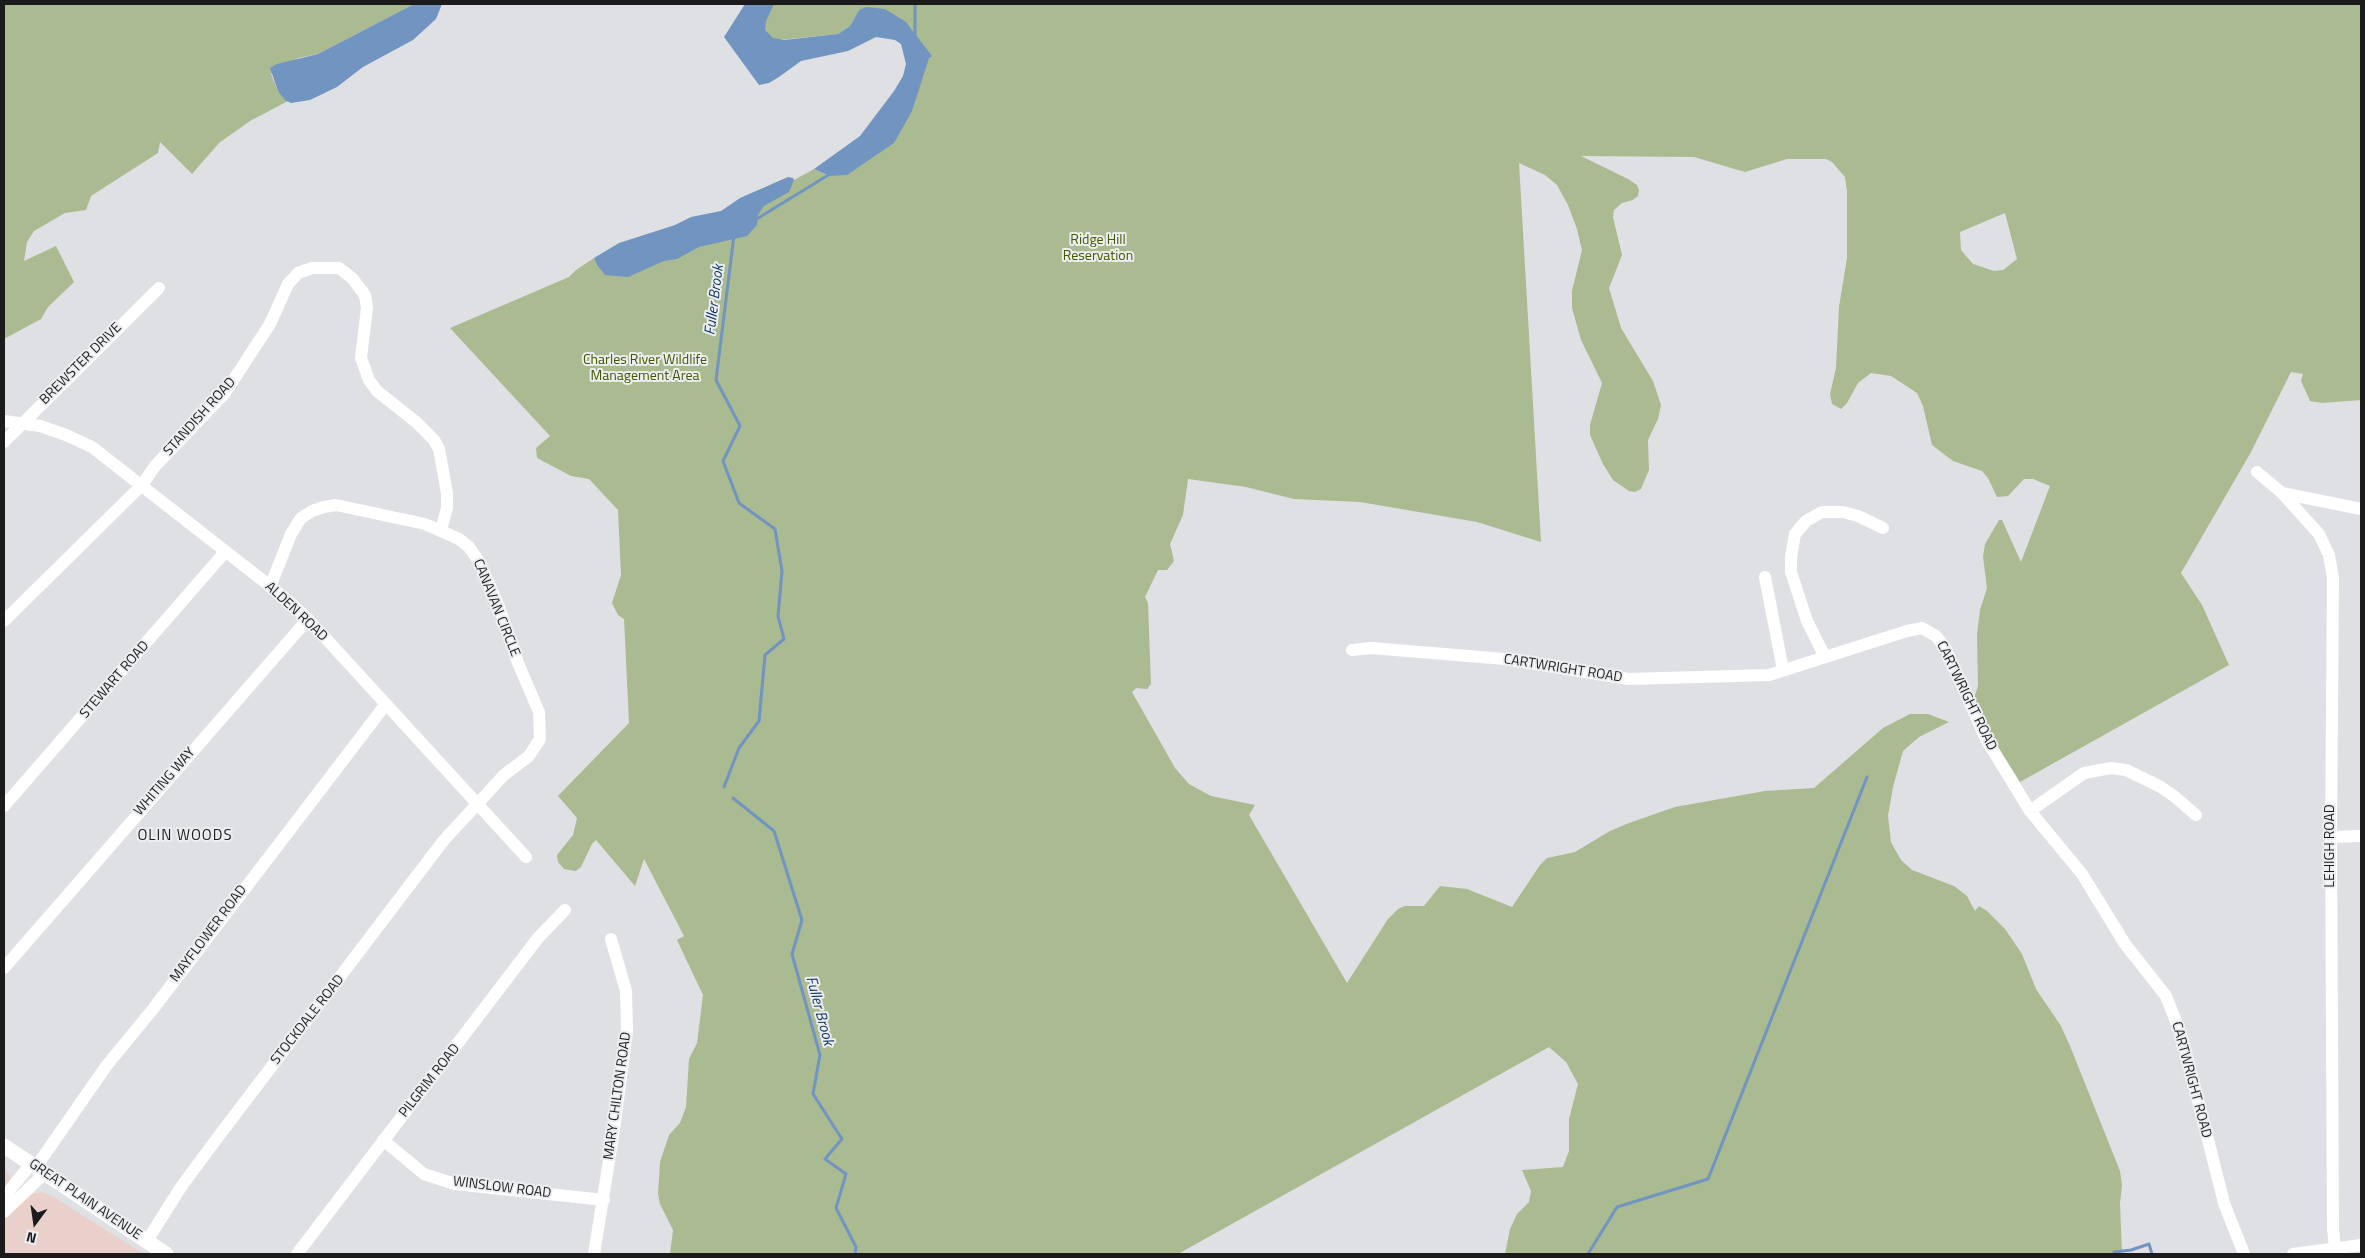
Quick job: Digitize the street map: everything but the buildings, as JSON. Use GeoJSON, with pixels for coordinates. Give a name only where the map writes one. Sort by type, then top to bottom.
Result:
{"type":"FeatureCollection","features":[{"type":"Feature","properties":{"kind":"main road","name":"GREAT PLAIN AVENUE"},"geometry":{"type":"LineString","coordinates":[[4,1146],[166,1254]]}},
{"type":"Feature","properties":{"kind":"street","name":"STANDISH ROAD"},"geometry":{"type":"LineString","coordinates":[[4,621],[142,485],[155,466],[225,393],[270,324],[288,284],[298,273],[309,269],[326,266],[339,268],[352,278],[365,295],[367,308],[361,358],[369,380],[386,400],[434,440],[439,449],[447,493],[447,508],[441,530]]}},
{"type":"Feature","properties":{"kind":"street","name":"BREWSTER DRIVE"},"geometry":{"type":"LineString","coordinates":[[4,442],[158,288]]}},
{"type":"Feature","properties":{"kind":"street","name":"ALDEN ROAD"},"geometry":{"type":"LineString","coordinates":[[4,421],[66,434],[92,447],[270,587],[308,619],[526,857]]}},
{"type":"Feature","properties":{"kind":"street","name":"LEHIGH ROAD"},"geometry":{"type":"LineString","coordinates":[[2258,472],[2282,493],[2319,534],[2329,555],[2333,578],[2331,837],[2335,1248]]}},
{"type":"Feature","properties":{"kind":"street"},"geometry":{"type":"LineString","coordinates":[[2282,493],[2361,509]]}},
{"type":"Feature","properties":{"kind":"street","name":"CANAVAN CIRCLE"},"geometry":{"type":"LineString","coordinates":[[270,587],[291,534],[301,518],[312,511],[336,505],[426,524],[441,530],[469,547],[480,563],[539,712],[541,724],[540,739],[529,756],[504,774],[476,804]]}},
{"type":"Feature","properties":{"kind":"street"},"geometry":{"type":"LineString","coordinates":[[1825,657],[1807,621],[1792,572],[1791,557],[1795,534],[1806,522],[1822,512],[1858,516],[1883,528]]}},
{"type":"Feature","properties":{"kind":"street","name":"STEWART ROAD"},"geometry":{"type":"LineString","coordinates":[[4,806],[225,552]]}},
{"type":"Feature","properties":{"kind":"street"},"geometry":{"type":"LineString","coordinates":[[1765,577],[1783,670]]}},
{"type":"Feature","properties":{"kind":"street","name":"WHITING WAY"},"geometry":{"type":"LineString","coordinates":[[4,968],[308,619]]}},
{"type":"Feature","properties":{"kind":"street","name":"CARTWRIGHT ROAD"},"geometry":{"type":"LineString","coordinates":[[1352,650],[1371,648],[1505,659],[1628,680],[1769,674],[1907,631],[1922,628],[1936,636],[1946,649],[1986,739],[2030,811],[2082,874],[2125,944],[2166,996],[2182,1037],[2224,1203],[2244,1254]]}},
{"type":"Feature","properties":{"kind":"street","name":"MAYFLOWER ROAD"},"geometry":{"type":"LineString","coordinates":[[37,1168],[107,1064],[153,1010],[386,704]]}},
{"type":"Feature","properties":{"kind":"street"},"geometry":{"type":"LineString","coordinates":[[2030,811],[2084,773],[2116,768],[2135,774],[2167,791],[2196,816]]}},
{"type":"Feature","properties":{"kind":"street","name":"STOCKDALE ROAD"},"geometry":{"type":"LineString","coordinates":[[147,1242],[181,1187],[215,1141],[444,840],[476,804]]}},
{"type":"Feature","properties":{"kind":"street"},"geometry":{"type":"LineString","coordinates":[[2331,837],[2361,836]]}},
{"type":"Feature","properties":{"kind":"street","name":"PILGRIM ROAD"},"geometry":{"type":"LineString","coordinates":[[297,1254],[538,938],[565,910]]}},
{"type":"Feature","properties":{"kind":"street","name":"MARY CHILTON ROAD"},"geometry":{"type":"LineString","coordinates":[[594,1254],[604,1200],[627,1031],[628,1008],[620,963],[611,939]]}},
{"type":"Feature","properties":{"kind":"street","name":"WINSLOW ROAD"},"geometry":{"type":"LineString","coordinates":[[383,1140],[424,1174],[454,1184],[604,1200]]}},
{"type":"Feature","properties":{"kind":"street"},"geometry":{"type":"LineString","coordinates":[[4,1196],[37,1168]]}},
{"type":"Feature","properties":{"kind":"street"},"geometry":{"type":"LineString","coordinates":[[4,1212],[17,1202],[37,1168]]}},
{"type":"Feature","properties":{"kind":"street"},"geometry":{"type":"LineString","coordinates":[[2293,1254],[2361,1245]]}},
{"type":"Feature","properties":{"kind":"shaded area"},"geometry":{"type":"Polygon","coordinates":[[[4,1166],[10,1178],[33,1194],[40,1192],[52,1196],[144,1254],[4,1254],[4,1166]]]}},
{"type":"Feature","properties":{"kind":"green space"},"geometry":{"type":"Polygon","coordinates":[[[4,4],[414,4],[318,54],[298,58],[271,74],[278,91],[288,101],[250,121],[219,143],[192,174],[160,142],[158,153],[91,196],[86,210],[65,213],[34,231],[27,242],[24,261],[56,246],[74,282],[48,307],[41,319],[4,339],[4,4]]]}},
{"type":"Feature","properties":{"kind":"green space","name":"Ridge Hill Reservation"},"geometry":{"type":"Polygon","coordinates":[[[769,4],[2361,4],[2361,400],[2322,403],[2310,401],[2301,381],[2303,374],[2291,372],[2251,452],[2181,573],[2202,605],[2229,665],[2020,782],[1993,739],[1974,698],[1978,686],[1977,634],[1980,610],[1987,588],[1983,557],[1985,544],[1999,520],[2002,520],[2021,562],[2050,486],[2033,479],[2024,479],[2008,496],[1997,497],[1988,478],[1982,471],[1953,461],[1932,445],[1923,406],[1917,393],[1891,376],[1871,373],[1858,383],[1847,403],[1841,409],[1832,404],[1830,394],[1836,368],[1839,307],[1847,258],[1847,191],[1845,177],[1832,162],[1826,159],[1787,159],[1745,172],[1694,157],[1581,156],[1628,179],[1637,185],[1639,190],[1638,196],[1633,200],[1622,203],[1614,210],[1613,217],[1622,255],[1609,288],[1621,328],[1653,381],[1661,405],[1658,419],[1648,440],[1649,470],[1641,489],[1635,492],[1629,491],[1613,480],[1603,464],[1590,435],[1590,425],[1602,383],[1581,340],[1572,308],[1572,291],[1582,250],[1577,229],[1568,205],[1557,185],[1545,175],[1519,163],[1541,542],[1477,522],[1360,502],[1294,499],[1246,487],[1188,479],[1183,515],[1170,544],[1174,561],[1167,570],[1158,570],[1145,597],[1148,603],[1151,684],[1147,689],[1136,688],[1132,692],[1175,768],[1189,784],[1211,796],[1255,805],[1249,815],[1347,983],[1388,919],[1398,909],[1405,906],[1424,906],[1440,886],[1467,889],[1512,907],[1540,865],[1547,858],[1575,852],[1610,831],[1675,807],[1765,791],[1814,788],[1883,728],[1910,714],[1928,714],[1949,722],[1919,737],[1903,751],[1893,787],[1888,816],[1891,842],[1901,860],[1912,870],[1954,886],[1967,896],[1975,911],[1979,906],[1987,911],[2005,929],[2022,954],[2036,989],[2061,1026],[2120,1171],[2122,1185],[2120,1203],[2122,1254],[1505,1254],[1510,1229],[1517,1214],[1529,1202],[1531,1191],[1522,1170],[1563,1167],[1569,1151],[1569,1119],[1578,1084],[1566,1062],[1549,1047],[1178,1254],[670,1254],[673,1230],[660,1204],[658,1194],[660,1162],[669,1135],[680,1123],[686,1107],[689,1059],[697,1043],[703,995],[677,940],[684,936],[644,859],[635,886],[596,840],[592,844],[581,867],[576,871],[564,869],[558,862],[557,855],[573,835],[577,818],[558,796],[629,723],[624,619],[618,615],[612,603],[621,575],[618,510],[589,479],[571,476],[537,458],[536,448],[550,436],[450,328],[569,277],[594,258],[597,265],[794,180],[814,169],[826,175],[864,147],[909,70],[912,29],[859,10],[850,26],[838,34],[770,41],[760,32],[769,4]],[[2005,213],[1960,232],[1961,250],[1973,264],[1994,271],[2003,270],[2017,259],[2005,213]]]}},
{"type":"Feature","properties":{"kind":"water"},"geometry":{"type":"Polygon","coordinates":[[[414,4],[442,4],[436,19],[413,40],[363,67],[337,87],[310,100],[291,103],[285,100],[278,91],[270,68],[277,64],[318,54],[414,4]]]}},
{"type":"Feature","properties":{"kind":"water"},"geometry":{"type":"Polygon","coordinates":[[[745,4],[774,4],[766,21],[765,30],[773,38],[784,40],[838,34],[850,26],[859,10],[866,7],[885,9],[906,22],[932,56],[929,58],[912,111],[894,143],[847,175],[829,176],[814,169],[860,136],[894,91],[903,76],[906,64],[901,44],[895,40],[876,37],[848,51],[801,61],[769,83],[759,85],[724,37],[745,4]]]}},
{"type":"Feature","properties":{"kind":"water"},"geometry":{"type":"Polygon","coordinates":[[[788,177],[794,180],[789,192],[764,206],[758,215],[757,225],[747,236],[699,247],[677,259],[664,261],[628,277],[605,275],[597,265],[594,258],[619,243],[675,225],[691,217],[721,211],[740,198],[788,177]]]}},
{"type":"Feature","properties":{"kind":"waterway","name":"Fuller Brook"},"geometry":{"type":"LineString","coordinates":[[915,4],[915,36]]}},
{"type":"Feature","properties":{"kind":"waterway","name":"Fuller Brook"},"geometry":{"type":"LineString","coordinates":[[755,220],[830,174]]}},
{"type":"Feature","properties":{"kind":"waterway","name":"Fuller Brook"},"geometry":{"type":"LineString","coordinates":[[724,787],[739,748],[759,721],[765,655],[784,639],[778,616],[782,571],[775,529],[739,503],[723,461],[740,426],[716,380],[734,235]]}},
{"type":"Feature","properties":{"kind":"waterway"},"geometry":{"type":"LineString","coordinates":[[1588,1254],[1617,1207],[1708,1179],[1867,777]]}},
{"type":"Feature","properties":{"kind":"waterway","name":"Fuller Brook"},"geometry":{"type":"LineString","coordinates":[[733,798],[774,831],[802,920],[792,954],[820,1055],[813,1094],[842,1139],[825,1159],[846,1174],[836,1208],[856,1247],[855,1254]]}},
{"type":"Feature","properties":{"kind":"waterway"},"geometry":{"type":"LineString","coordinates":[[2114,1252],[2131,1250],[2149,1244],[2152,1254]]}},
{"type":"Feature","properties":{"kind":"district","name":"OLIN WOODS"},"geometry":{"type":"Point","coordinates":[185,836]}},
{"type":"Feature","properties":{"kind":"park label","name":"Charles River Wildlife Management Area"},"geometry":{"type":"Point","coordinates":[645,370]}}]}
